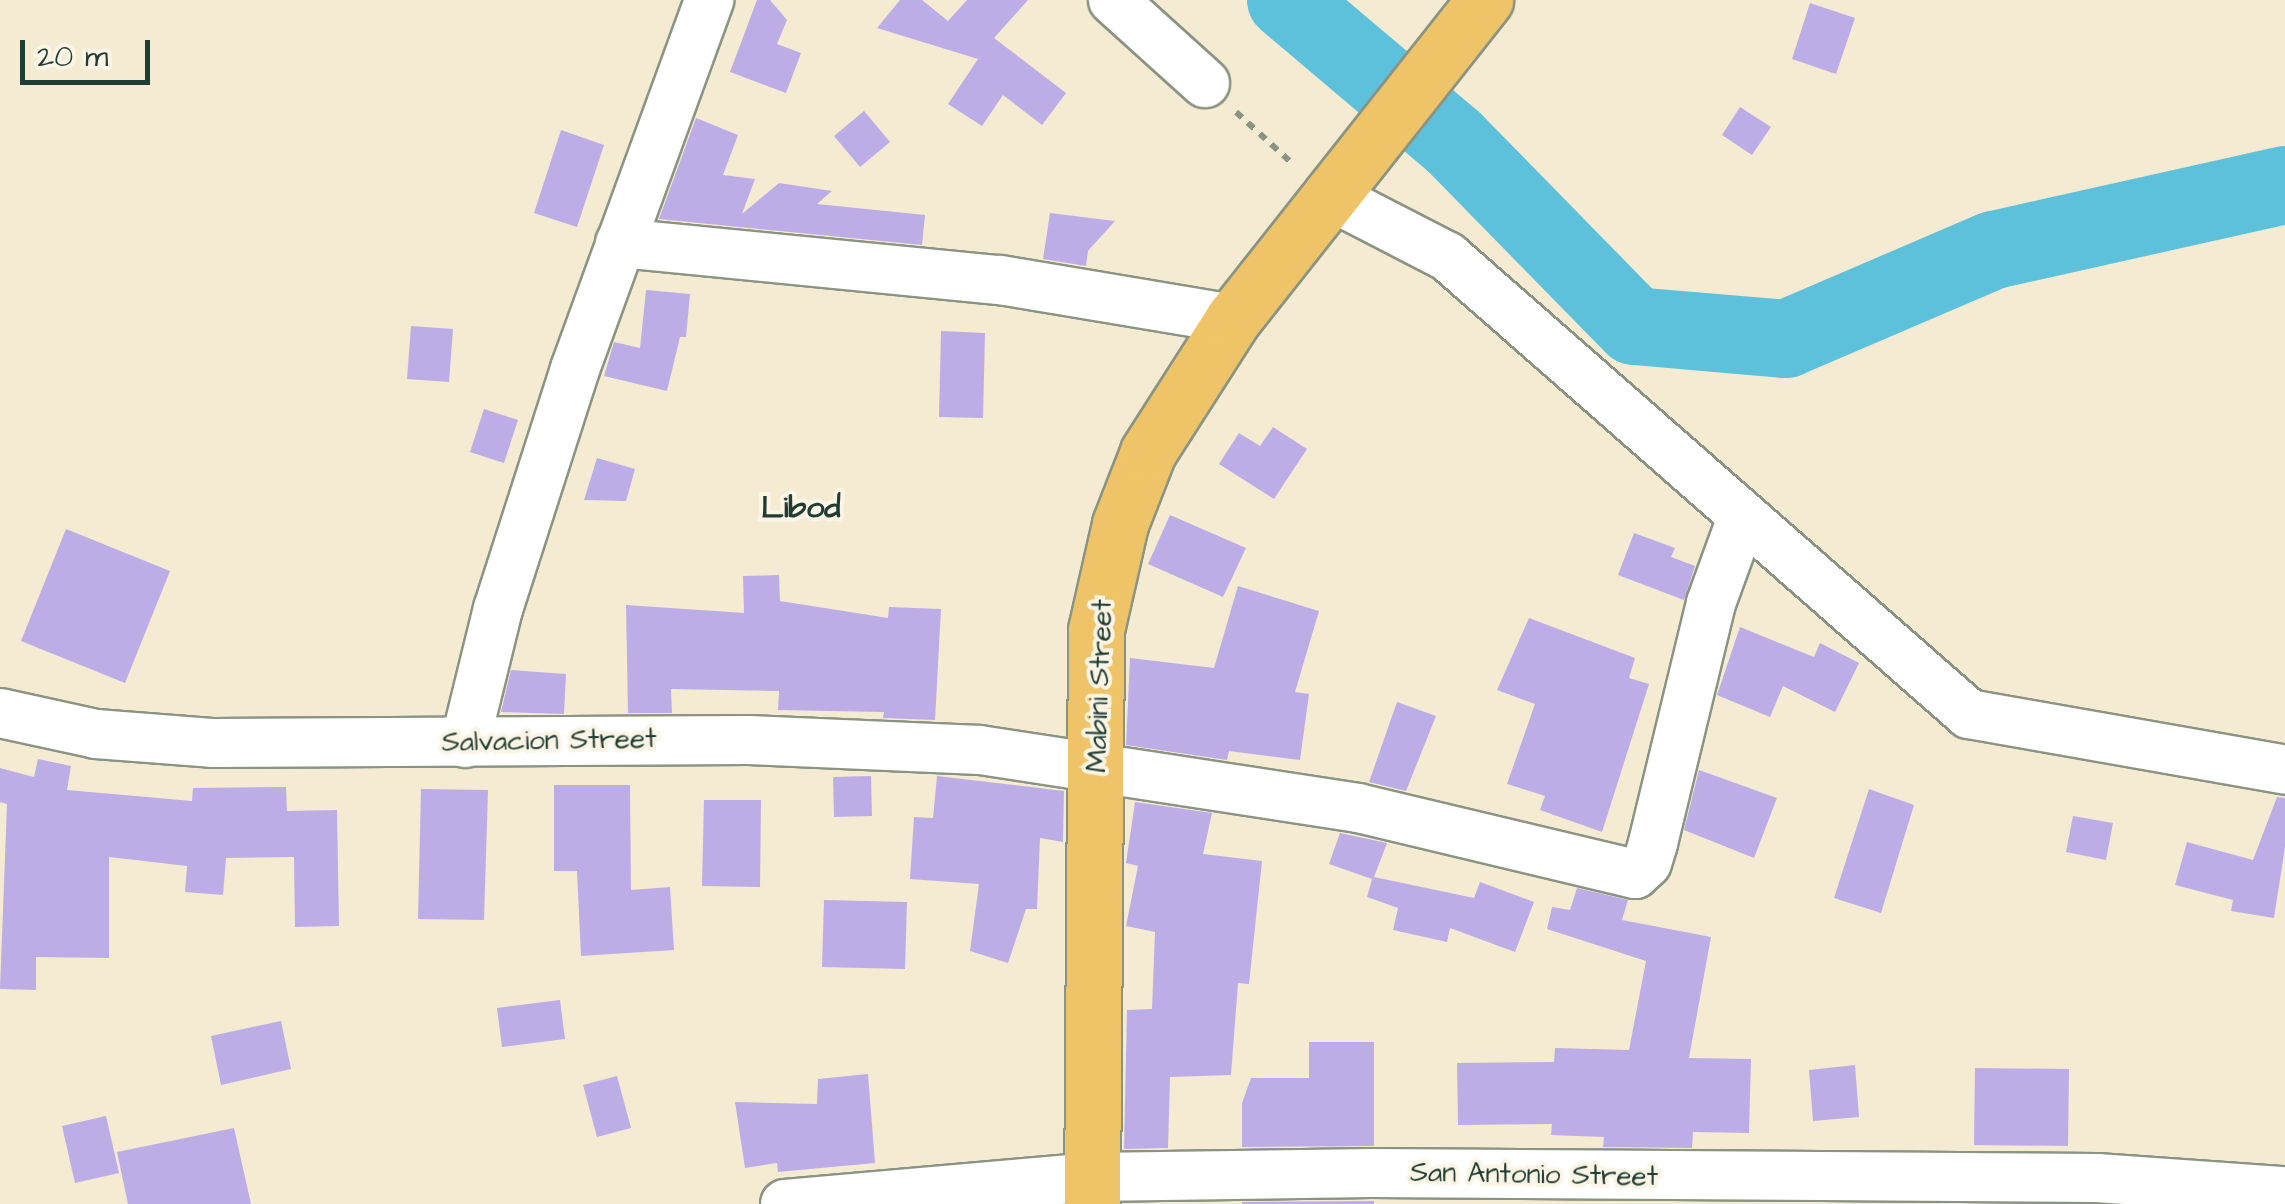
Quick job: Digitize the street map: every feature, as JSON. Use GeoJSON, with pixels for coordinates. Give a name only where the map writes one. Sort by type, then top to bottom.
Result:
{"type":"FeatureCollection","features":[{"type":"Feature","properties":{"kind":"main road","name":"Mabini Street"},"geometry":{"type":"LineString","coordinates":[[1092,1191],[1096,630],[1120,524],[1148,452],[1233,319],[1480,6]]}},
{"type":"Feature","properties":{"kind":"street"},"geometry":{"type":"LineString","coordinates":[[465,743],[498,609],[620,243],[709,0]]}},
{"type":"Feature","properties":{"kind":"street"},"geometry":{"type":"LineString","coordinates":[[1113,0],[1205,83]]}},
{"type":"Feature","properties":{"kind":"street"},"geometry":{"type":"LineString","coordinates":[[1335,186],[1448,257],[1969,714],[2285,770]]}},
{"type":"Feature","properties":{"kind":"street"},"geometry":{"type":"LineString","coordinates":[[620,243],[1000,280],[1233,319]]}},
{"type":"Feature","properties":{"kind":"street","name":"Salvacion Street"},"geometry":{"type":"LineString","coordinates":[[0,713],[96,734],[212,743],[850,743],[980,750],[1358,808],[1634,874],[1647,863],[1654,843],[1711,603],[1742,518]]}},
{"type":"Feature","properties":{"kind":"street","name":"San Antonio Street"},"geometry":{"type":"LineString","coordinates":[[784,1204],[1092,1191],[2097,1178],[2285,1191]]}},
{"type":"Feature","properties":{"kind":"path"},"geometry":{"type":"LineString","coordinates":[[1205,83],[1335,186]]}},
{"type":"Feature","properties":{"kind":"building"},"geometry":{"type":"Polygon","coordinates":[[[757,0],[770,0],[787,20],[777,44],[801,53],[786,93],[730,72],[757,0]]]}},
{"type":"Feature","properties":{"kind":"building"},"geometry":{"type":"Polygon","coordinates":[[[900,0],[922,0],[948,21],[967,0],[1028,0],[994,38],[1066,93],[1042,125],[1003,95],[982,126],[948,104],[978,59],[877,28],[900,0]]]}},
{"type":"Feature","properties":{"kind":"building"},"geometry":{"type":"Polygon","coordinates":[[[1810,3],[1855,18],[1836,74],[1792,59],[1810,3]]]}},
{"type":"Feature","properties":{"kind":"building"},"geometry":{"type":"Polygon","coordinates":[[[1740,107],[1771,127],[1752,155],[1722,135],[1740,107]]]}},
{"type":"Feature","properties":{"kind":"building"},"geometry":{"type":"Polygon","coordinates":[[[864,111],[890,142],[860,167],[834,136],[864,111]]]}},
{"type":"Feature","properties":{"kind":"building"},"geometry":{"type":"Polygon","coordinates":[[[696,118],[738,135],[723,175],[755,179],[742,214],[779,183],[832,191],[817,204],[925,215],[922,245],[659,219],[696,118]]]}},
{"type":"Feature","properties":{"kind":"building"},"geometry":{"type":"Polygon","coordinates":[[[561,130],[604,145],[577,227],[534,213],[561,130]]]}},
{"type":"Feature","properties":{"kind":"building"},"geometry":{"type":"Polygon","coordinates":[[[1050,213],[1115,221],[1088,251],[1086,266],[1043,259],[1050,213]]]}},
{"type":"Feature","properties":{"kind":"building"},"geometry":{"type":"Polygon","coordinates":[[[646,290],[690,294],[686,337],[680,337],[667,391],[604,376],[614,342],[640,348],[646,290]]]}},
{"type":"Feature","properties":{"kind":"building"},"geometry":{"type":"Polygon","coordinates":[[[411,326],[453,329],[449,382],[407,379],[411,326]]]}},
{"type":"Feature","properties":{"kind":"building"},"geometry":{"type":"Polygon","coordinates":[[[941,331],[985,333],[983,418],[939,417],[941,331]]]}},
{"type":"Feature","properties":{"kind":"building"},"geometry":{"type":"Polygon","coordinates":[[[484,409],[518,420],[504,463],[470,452],[484,409]]]}},
{"type":"Feature","properties":{"kind":"building"},"geometry":{"type":"Polygon","coordinates":[[[1273,427],[1307,449],[1274,499],[1219,464],[1239,433],[1260,446],[1273,427]]]}},
{"type":"Feature","properties":{"kind":"building"},"geometry":{"type":"Polygon","coordinates":[[[597,458],[635,469],[626,501],[584,500],[597,458]]]}},
{"type":"Feature","properties":{"kind":"building"},"geometry":{"type":"Polygon","coordinates":[[[1170,515],[1246,548],[1223,597],[1148,564],[1170,515]]]}},
{"type":"Feature","properties":{"kind":"building"},"geometry":{"type":"Polygon","coordinates":[[[66,529],[170,571],[125,683],[21,641],[66,529]]]}},
{"type":"Feature","properties":{"kind":"building"},"geometry":{"type":"Polygon","coordinates":[[[1634,533],[1675,548],[1671,557],[1695,566],[1684,600],[1618,575],[1634,533]]]}},
{"type":"Feature","properties":{"kind":"building"},"geometry":{"type":"Polygon","coordinates":[[[779,575],[780,601],[888,618],[889,607],[941,609],[935,720],[883,718],[884,712],[778,710],[779,691],[671,689],[672,713],[628,713],[626,605],[744,613],[743,576],[779,575]]]}},
{"type":"Feature","properties":{"kind":"building"},"geometry":{"type":"Polygon","coordinates":[[[1238,586],[1319,611],[1295,692],[1309,694],[1300,760],[1229,751],[1227,760],[1126,745],[1130,658],[1214,668],[1238,586]]]}},
{"type":"Feature","properties":{"kind":"building"},"geometry":{"type":"Polygon","coordinates":[[[1529,618],[1635,658],[1629,678],[1649,684],[1602,832],[1540,810],[1545,796],[1507,784],[1535,704],[1497,690],[1529,618]]]}},
{"type":"Feature","properties":{"kind":"building"},"geometry":{"type":"Polygon","coordinates":[[[1740,627],[1814,657],[1820,643],[1859,663],[1835,712],[1783,686],[1770,717],[1717,695],[1740,627]]]}},
{"type":"Feature","properties":{"kind":"building"},"geometry":{"type":"Polygon","coordinates":[[[511,670],[566,674],[564,714],[501,712],[511,670]]]}},
{"type":"Feature","properties":{"kind":"building"},"geometry":{"type":"Polygon","coordinates":[[[1397,702],[1436,716],[1406,791],[1369,782],[1397,702]]]}},
{"type":"Feature","properties":{"kind":"building"},"geometry":{"type":"Polygon","coordinates":[[[38,759],[71,766],[67,790],[192,801],[193,788],[286,787],[287,811],[337,810],[339,926],[295,927],[294,857],[226,858],[223,895],[185,892],[187,866],[109,857],[109,958],[36,957],[36,990],[0,989],[7,804],[0,802],[0,768],[34,777],[38,759]]]}},
{"type":"Feature","properties":{"kind":"building"},"geometry":{"type":"Polygon","coordinates":[[[1699,770],[1777,798],[1754,858],[1684,830],[1699,770]]]}},
{"type":"Feature","properties":{"kind":"building"},"geometry":{"type":"Polygon","coordinates":[[[871,776],[872,816],[834,817],[833,777],[871,776]]]}},
{"type":"Feature","properties":{"kind":"building"},"geometry":{"type":"Polygon","coordinates":[[[937,776],[1064,791],[1063,842],[1040,838],[1037,909],[1026,909],[1008,963],[970,951],[979,884],[910,879],[914,817],[933,818],[937,776]]]}},
{"type":"Feature","properties":{"kind":"building"},"geometry":{"type":"Polygon","coordinates":[[[554,785],[630,785],[631,890],[670,887],[674,950],[581,956],[577,871],[554,871],[554,785]]]}},
{"type":"Feature","properties":{"kind":"building"},"geometry":{"type":"Polygon","coordinates":[[[421,789],[488,790],[484,920],[418,919],[421,789]]]}},
{"type":"Feature","properties":{"kind":"building"},"geometry":{"type":"Polygon","coordinates":[[[1869,789],[1914,805],[1881,913],[1834,898],[1869,789]]]}},
{"type":"Feature","properties":{"kind":"building"},"geometry":{"type":"Polygon","coordinates":[[[2277,797],[2285,798],[2285,847],[2274,918],[2231,911],[2233,900],[2175,885],[2187,842],[2253,860],[2277,797]]]}},
{"type":"Feature","properties":{"kind":"building"},"geometry":{"type":"Polygon","coordinates":[[[704,800],[761,800],[760,887],[702,886],[704,800]]]}},
{"type":"Feature","properties":{"kind":"building"},"geometry":{"type":"Polygon","coordinates":[[[1135,802],[1212,813],[1203,854],[1262,861],[1249,984],[1238,983],[1231,1075],[1170,1077],[1168,1148],[1124,1149],[1127,1010],[1152,1009],[1155,932],[1126,926],[1138,866],[1126,863],[1135,802]]]}},
{"type":"Feature","properties":{"kind":"building"},"geometry":{"type":"Polygon","coordinates":[[[2073,816],[2113,823],[2106,860],[2066,852],[2073,816]]]}},
{"type":"Feature","properties":{"kind":"building"},"geometry":{"type":"Polygon","coordinates":[[[1340,833],[1387,843],[1374,877],[1474,898],[1480,882],[1534,902],[1515,952],[1450,928],[1447,942],[1393,930],[1398,908],[1367,897],[1372,879],[1329,864],[1340,833]]]}},
{"type":"Feature","properties":{"kind":"building"},"geometry":{"type":"Polygon","coordinates":[[[1577,888],[1628,900],[1622,920],[1711,937],[1689,1058],[1751,1059],[1749,1133],[1693,1132],[1692,1148],[1603,1147],[1604,1137],[1551,1135],[1552,1124],[1458,1125],[1457,1063],[1554,1062],[1555,1048],[1629,1050],[1646,961],[1547,929],[1552,907],[1570,910],[1577,888]]]}},
{"type":"Feature","properties":{"kind":"building"},"geometry":{"type":"Polygon","coordinates":[[[824,900],[907,902],[905,969],[822,967],[824,900]]]}},
{"type":"Feature","properties":{"kind":"building"},"geometry":{"type":"Polygon","coordinates":[[[560,1000],[565,1039],[502,1047],[497,1008],[560,1000]]]}},
{"type":"Feature","properties":{"kind":"building"},"geometry":{"type":"Polygon","coordinates":[[[281,1021],[291,1069],[221,1085],[211,1036],[281,1021]]]}},
{"type":"Feature","properties":{"kind":"building"},"geometry":{"type":"Polygon","coordinates":[[[1309,1042],[1374,1042],[1374,1146],[1242,1147],[1242,1103],[1251,1078],[1309,1078],[1309,1042]]]}},
{"type":"Feature","properties":{"kind":"building"},"geometry":{"type":"Polygon","coordinates":[[[1855,1065],[1859,1117],[1813,1121],[1809,1070],[1855,1065]]]}},
{"type":"Feature","properties":{"kind":"building"},"geometry":{"type":"Polygon","coordinates":[[[1975,1068],[2069,1069],[2068,1146],[1974,1145],[1975,1068]]]}},
{"type":"Feature","properties":{"kind":"building"},"geometry":{"type":"Polygon","coordinates":[[[868,1074],[875,1163],[778,1172],[777,1163],[745,1168],[735,1102],[817,1104],[818,1079],[868,1074]]]}},
{"type":"Feature","properties":{"kind":"building"},"geometry":{"type":"Polygon","coordinates":[[[617,1076],[631,1128],[597,1137],[583,1085],[617,1076]]]}},
{"type":"Feature","properties":{"kind":"building"},"geometry":{"type":"Polygon","coordinates":[[[106,1116],[119,1173],[75,1183],[62,1126],[106,1116]]]}},
{"type":"Feature","properties":{"kind":"building"},"geometry":{"type":"Polygon","coordinates":[[[234,1128],[251,1204],[128,1204],[117,1152],[234,1128]]]}},
{"type":"Feature","properties":{"kind":"building"},"geometry":{"type":"Polygon","coordinates":[[[1242,1202],[1374,1204],[1242,1204],[1242,1202]]]}},
{"type":"Feature","properties":{"kind":"waterway"},"geometry":{"type":"LineString","coordinates":[[1286,0],[1453,141],[1634,326],[1786,339],[1994,250],[2285,185]]}},
{"type":"Feature","properties":{"kind":"district","name":"Libod"},"geometry":{"type":"Point","coordinates":[801,508]}}]}
